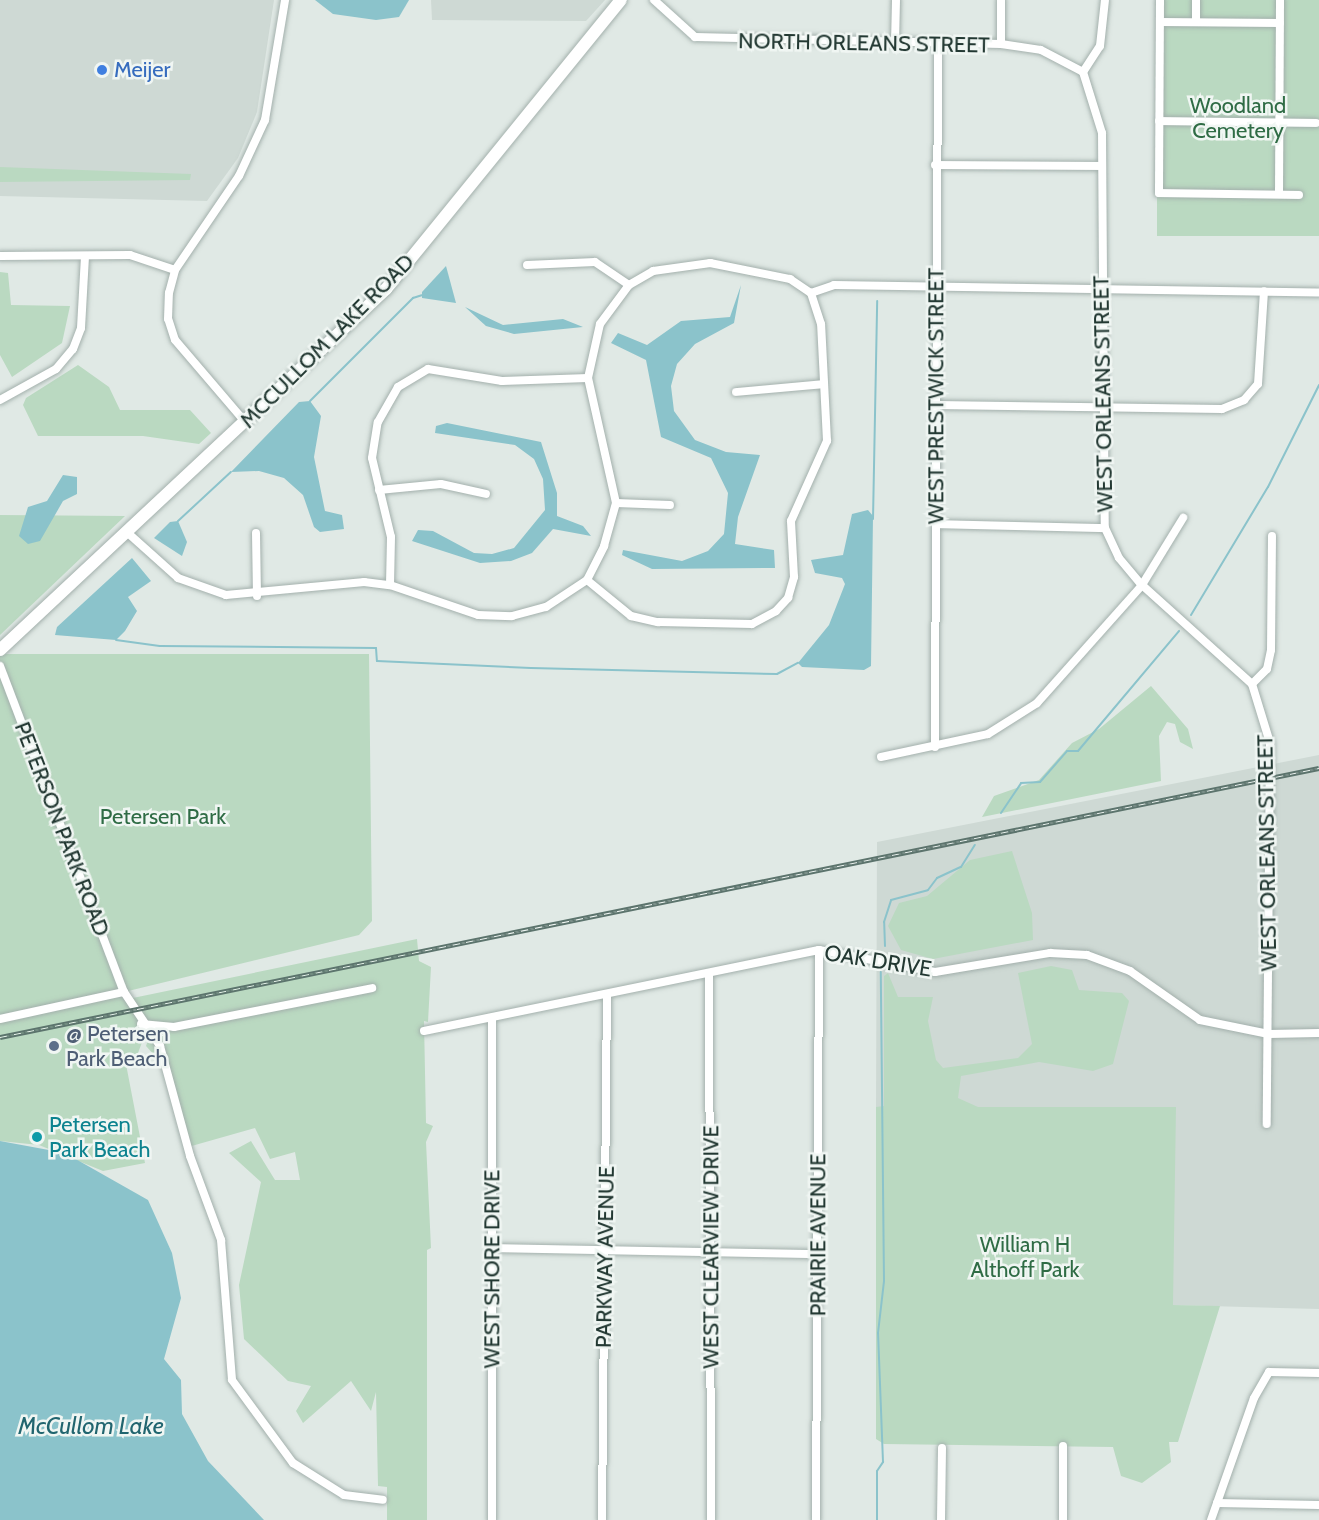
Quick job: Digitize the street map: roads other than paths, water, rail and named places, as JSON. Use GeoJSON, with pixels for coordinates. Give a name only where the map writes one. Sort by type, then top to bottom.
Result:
{"type":"FeatureCollection","features":[{"type":"Feature","properties":{"kind":"street"},"geometry":{"type":"LineString","coordinates":[[246,423],[175,340],[168,319],[175,270],[239,176],[265,120],[285,0]]}},
{"type":"Feature","properties":{"kind":"street","name":"MCCULLOM LAKE ROAD"},"geometry":{"type":"LineString","coordinates":[[0,650],[129,534],[386,289],[621,0]]}},
{"type":"Feature","properties":{"kind":"street","name":"NORTH ORLEANS STREET"},"geometry":{"type":"LineString","coordinates":[[654,0],[695,37],[938,45],[1001,44],[1041,50],[1083,72]]}},
{"type":"Feature","properties":{"kind":"street"},"geometry":{"type":"LineString","coordinates":[[895,44],[896,0]]}},
{"type":"Feature","properties":{"kind":"street"},"geometry":{"type":"LineString","coordinates":[[1001,0],[1001,44]]}},
{"type":"Feature","properties":{"kind":"street"},"geometry":{"type":"LineString","coordinates":[[1083,72],[1100,46],[1105,0]]}},
{"type":"Feature","properties":{"kind":"street"},"geometry":{"type":"LineString","coordinates":[[1160,0],[1159,193],[1299,195]]}},
{"type":"Feature","properties":{"kind":"street"},"geometry":{"type":"LineString","coordinates":[[1196,0],[1196,22]]}},
{"type":"Feature","properties":{"kind":"street"},"geometry":{"type":"LineString","coordinates":[[1280,0],[1280,194]]}},
{"type":"Feature","properties":{"kind":"street"},"geometry":{"type":"LineString","coordinates":[[1160,22],[1280,22]]}},
{"type":"Feature","properties":{"kind":"street","name":"WEST PRESTWICK STREET"},"geometry":{"type":"LineString","coordinates":[[934,747],[935,165],[938,45]]}},
{"type":"Feature","properties":{"kind":"street","name":"WEST ORLEANS STREET"},"geometry":{"type":"LineString","coordinates":[[1083,72],[1099,110],[1105,528],[1119,558],[1142,585],[1252,684],[1270,743],[1268,1124]]}},
{"type":"Feature","properties":{"kind":"street"},"geometry":{"type":"LineString","coordinates":[[1159,121],[1316,123]]}},
{"type":"Feature","properties":{"kind":"street"},"geometry":{"type":"LineString","coordinates":[[935,165],[1101,166]]}},
{"type":"Feature","properties":{"kind":"street"},"geometry":{"type":"LineString","coordinates":[[0,400],[56,369],[73,349],[81,328],[85,255]]}},
{"type":"Feature","properties":{"kind":"street"},"geometry":{"type":"LineString","coordinates":[[0,256],[130,255],[175,270]]}},
{"type":"Feature","properties":{"kind":"street"},"geometry":{"type":"LineString","coordinates":[[527,264],[595,262],[629,285]]}},
{"type":"Feature","properties":{"kind":"street"},"geometry":{"type":"LineString","coordinates":[[129,534],[178,578],[226,596],[257,596],[340,582],[390,585],[478,615],[512,616],[546,608],[586,580],[604,546],[616,503],[588,378],[600,324],[629,285],[653,271],[711,263],[790,279],[811,293],[820,324],[827,441],[791,521],[794,577],[776,611],[737,625],[701,619],[658,622],[631,616],[586,580]]}},
{"type":"Feature","properties":{"kind":"street"},"geometry":{"type":"LineString","coordinates":[[811,293],[834,285],[1319,293]]}},
{"type":"Feature","properties":{"kind":"street"},"geometry":{"type":"LineString","coordinates":[[936,405],[1102,406],[1222,410],[1244,400],[1258,384],[1264,360],[1264,291]]}},
{"type":"Feature","properties":{"kind":"street"},"geometry":{"type":"LineString","coordinates":[[390,585],[391,537],[372,458],[378,422],[411,377],[444,369],[502,381],[588,378]]}},
{"type":"Feature","properties":{"kind":"street"},"geometry":{"type":"LineString","coordinates":[[736,392],[824,384]]}},
{"type":"Feature","properties":{"kind":"street"},"geometry":{"type":"LineString","coordinates":[[379,490],[441,484],[486,494]]}},
{"type":"Feature","properties":{"kind":"street"},"geometry":{"type":"LineString","coordinates":[[616,503],[670,504]]}},
{"type":"Feature","properties":{"kind":"street"},"geometry":{"type":"LineString","coordinates":[[881,757],[988,734],[1037,703],[1142,585],[1183,518]]}},
{"type":"Feature","properties":{"kind":"street"},"geometry":{"type":"LineString","coordinates":[[936,525],[1105,528]]}},
{"type":"Feature","properties":{"kind":"street"},"geometry":{"type":"LineString","coordinates":[[256,533],[257,596]]}},
{"type":"Feature","properties":{"kind":"street"},"geometry":{"type":"LineString","coordinates":[[1252,684],[1267,669],[1271,651],[1272,536]]}},
{"type":"Feature","properties":{"kind":"street","name":"PETERSON PARK ROAD"},"geometry":{"type":"LineString","coordinates":[[0,666],[124,992],[141,1024],[160,1046],[190,1156],[221,1240],[232,1380],[293,1463],[344,1495],[382,1500]]}},
{"type":"Feature","properties":{"kind":"street","name":"OAK DRIVE"},"geometry":{"type":"LineString","coordinates":[[424,1031],[819,950],[935,972],[1050,953],[1087,956],[1130,971],[1200,1020],[1269,1034],[1319,1033]]}},
{"type":"Feature","properties":{"kind":"street","name":"PRAIRIE AVENUE"},"geometry":{"type":"LineString","coordinates":[[816,1520],[819,950]]}},
{"type":"Feature","properties":{"kind":"street","name":"WEST CLEARVIEW DRIVE"},"geometry":{"type":"LineString","coordinates":[[709,974],[711,1520]]}},
{"type":"Feature","properties":{"kind":"street"},"geometry":{"type":"LineString","coordinates":[[141,1024],[174,1027],[372,988]]}},
{"type":"Feature","properties":{"kind":"street"},"geometry":{"type":"LineString","coordinates":[[0,1019],[124,992]]}},
{"type":"Feature","properties":{"kind":"street","name":"PARKWAY AVENUE"},"geometry":{"type":"LineString","coordinates":[[602,1520],[607,994]]}},
{"type":"Feature","properties":{"kind":"street","name":"WEST SHORE DRIVE"},"geometry":{"type":"LineString","coordinates":[[492,1018],[492,1520]]}},
{"type":"Feature","properties":{"kind":"street"},"geometry":{"type":"LineString","coordinates":[[493,1248],[711,1254],[818,1254]]}},
{"type":"Feature","properties":{"kind":"street"},"geometry":{"type":"LineString","coordinates":[[1211,1520],[1254,1398],[1269,1372],[1319,1373]]}},
{"type":"Feature","properties":{"kind":"street"},"geometry":{"type":"LineString","coordinates":[[1063,1446],[1063,1520]]}},
{"type":"Feature","properties":{"kind":"street"},"geometry":{"type":"LineString","coordinates":[[941,1520],[942,1448]]}},
{"type":"Feature","properties":{"kind":"street"},"geometry":{"type":"LineString","coordinates":[[1217,1503],[1319,1505]]}},
{"type":"Feature","properties":{"kind":"water"},"geometry":{"type":"Polygon","coordinates":[[[315,0],[409,0],[399,17],[376,20],[333,14],[315,0]]]}},
{"type":"Feature","properties":{"kind":"water"},"geometry":{"type":"Polygon","coordinates":[[[446,266],[456,303],[422,298],[422,292],[446,266]]]}},
{"type":"Feature","properties":{"kind":"water"},"geometry":{"type":"Polygon","coordinates":[[[741,285],[734,323],[695,344],[677,364],[671,386],[674,411],[695,440],[726,452],[760,455],[738,517],[735,544],[774,550],[775,568],[652,569],[622,555],[623,550],[682,561],[708,551],[724,534],[728,493],[711,458],[661,437],[646,360],[611,343],[618,333],[647,345],[681,321],[730,317],[741,285]]]}},
{"type":"Feature","properties":{"kind":"water"},"geometry":{"type":"Polygon","coordinates":[[[465,307],[503,325],[563,319],[583,327],[514,334],[486,326],[465,307]]]}},
{"type":"Feature","properties":{"kind":"water"},"geometry":{"type":"Polygon","coordinates":[[[310,401],[321,416],[314,457],[325,511],[342,515],[344,529],[320,532],[314,527],[303,495],[284,478],[259,471],[231,472],[299,402],[310,401]]]}},
{"type":"Feature","properties":{"kind":"water"},"geometry":{"type":"Polygon","coordinates":[[[447,423],[541,442],[557,493],[557,516],[583,526],[591,536],[553,529],[532,553],[511,561],[480,563],[412,541],[418,530],[433,531],[474,553],[492,554],[514,548],[545,510],[543,479],[534,459],[515,445],[435,433],[436,426],[447,423]]]}},
{"type":"Feature","properties":{"kind":"water"},"geometry":{"type":"Polygon","coordinates":[[[63,475],[77,477],[77,494],[63,501],[40,541],[28,544],[19,536],[28,507],[47,501],[63,475]]]}},
{"type":"Feature","properties":{"kind":"water"},"geometry":{"type":"Polygon","coordinates":[[[868,510],[873,516],[871,666],[864,670],[802,667],[798,663],[829,625],[845,584],[842,578],[815,573],[811,560],[843,555],[852,514],[868,510]]]}},
{"type":"Feature","properties":{"kind":"water"},"geometry":{"type":"Polygon","coordinates":[[[178,521],[187,542],[182,556],[154,538],[170,522],[178,521]]]}},
{"type":"Feature","properties":{"kind":"water"},"geometry":{"type":"Polygon","coordinates":[[[132,558],[151,581],[128,597],[137,611],[125,631],[116,640],[55,635],[57,627],[132,558]]]}},
{"type":"Feature","properties":{"kind":"water","name":"McCullom Lake"},"geometry":{"type":"Polygon","coordinates":[[[0,1141],[65,1153],[148,1200],[172,1253],[181,1298],[164,1359],[181,1380],[182,1414],[208,1461],[264,1520],[0,1520],[0,1141]]]}},
{"type":"Feature","properties":{"kind":"waterway"},"geometry":{"type":"LineString","coordinates":[[310,401],[413,298],[422,295]]}},
{"type":"Feature","properties":{"kind":"waterway"},"geometry":{"type":"LineString","coordinates":[[873,519],[877,301]]}},
{"type":"Feature","properties":{"kind":"waterway"},"geometry":{"type":"LineString","coordinates":[[1191,615],[1268,487],[1319,385]]}},
{"type":"Feature","properties":{"kind":"waterway"},"geometry":{"type":"LineString","coordinates":[[178,521],[231,472]]}},
{"type":"Feature","properties":{"kind":"waterway"},"geometry":{"type":"LineString","coordinates":[[1001,813],[1021,783],[1040,782],[1067,751],[1078,751],[1179,631]]}},
{"type":"Feature","properties":{"kind":"waterway"},"geometry":{"type":"LineString","coordinates":[[116,640],[160,646],[376,648],[377,661],[531,668],[777,674],[798,663]]}},
{"type":"Feature","properties":{"kind":"waterway"},"geometry":{"type":"LineString","coordinates":[[885,946],[884,922],[891,900],[928,890],[937,878],[961,867],[975,845]]}},
{"type":"Feature","properties":{"kind":"waterway"},"geometry":{"type":"LineString","coordinates":[[877,1520],[877,1471],[883,1462],[878,1333],[884,1281],[881,972]]}},
{"type":"Feature","properties":{"kind":"railway"},"geometry":{"type":"LineString","coordinates":[[0,1037],[1319,768]]}},
{"type":"Feature","properties":{"kind":"place","name":"Meijer"},"geometry":{"type":"Point","coordinates":[102,70]}},
{"type":"Feature","properties":{"kind":"place","name":"@ Petersen Park Beach"},"geometry":{"type":"Point","coordinates":[54,1046]}},
{"type":"Feature","properties":{"kind":"place","name":"Petersen Park Beach"},"geometry":{"type":"Point","coordinates":[37,1137]}},
{"type":"Feature","properties":{"kind":"park label","name":"Woodland Cemetery"},"geometry":{"type":"Point","coordinates":[1238,118]}},
{"type":"Feature","properties":{"kind":"park label","name":"Petersen Park"},"geometry":{"type":"Point","coordinates":[163,817]}},
{"type":"Feature","properties":{"kind":"park label","name":"William H Althoff Park"},"geometry":{"type":"Point","coordinates":[1025,1256]}}]}
